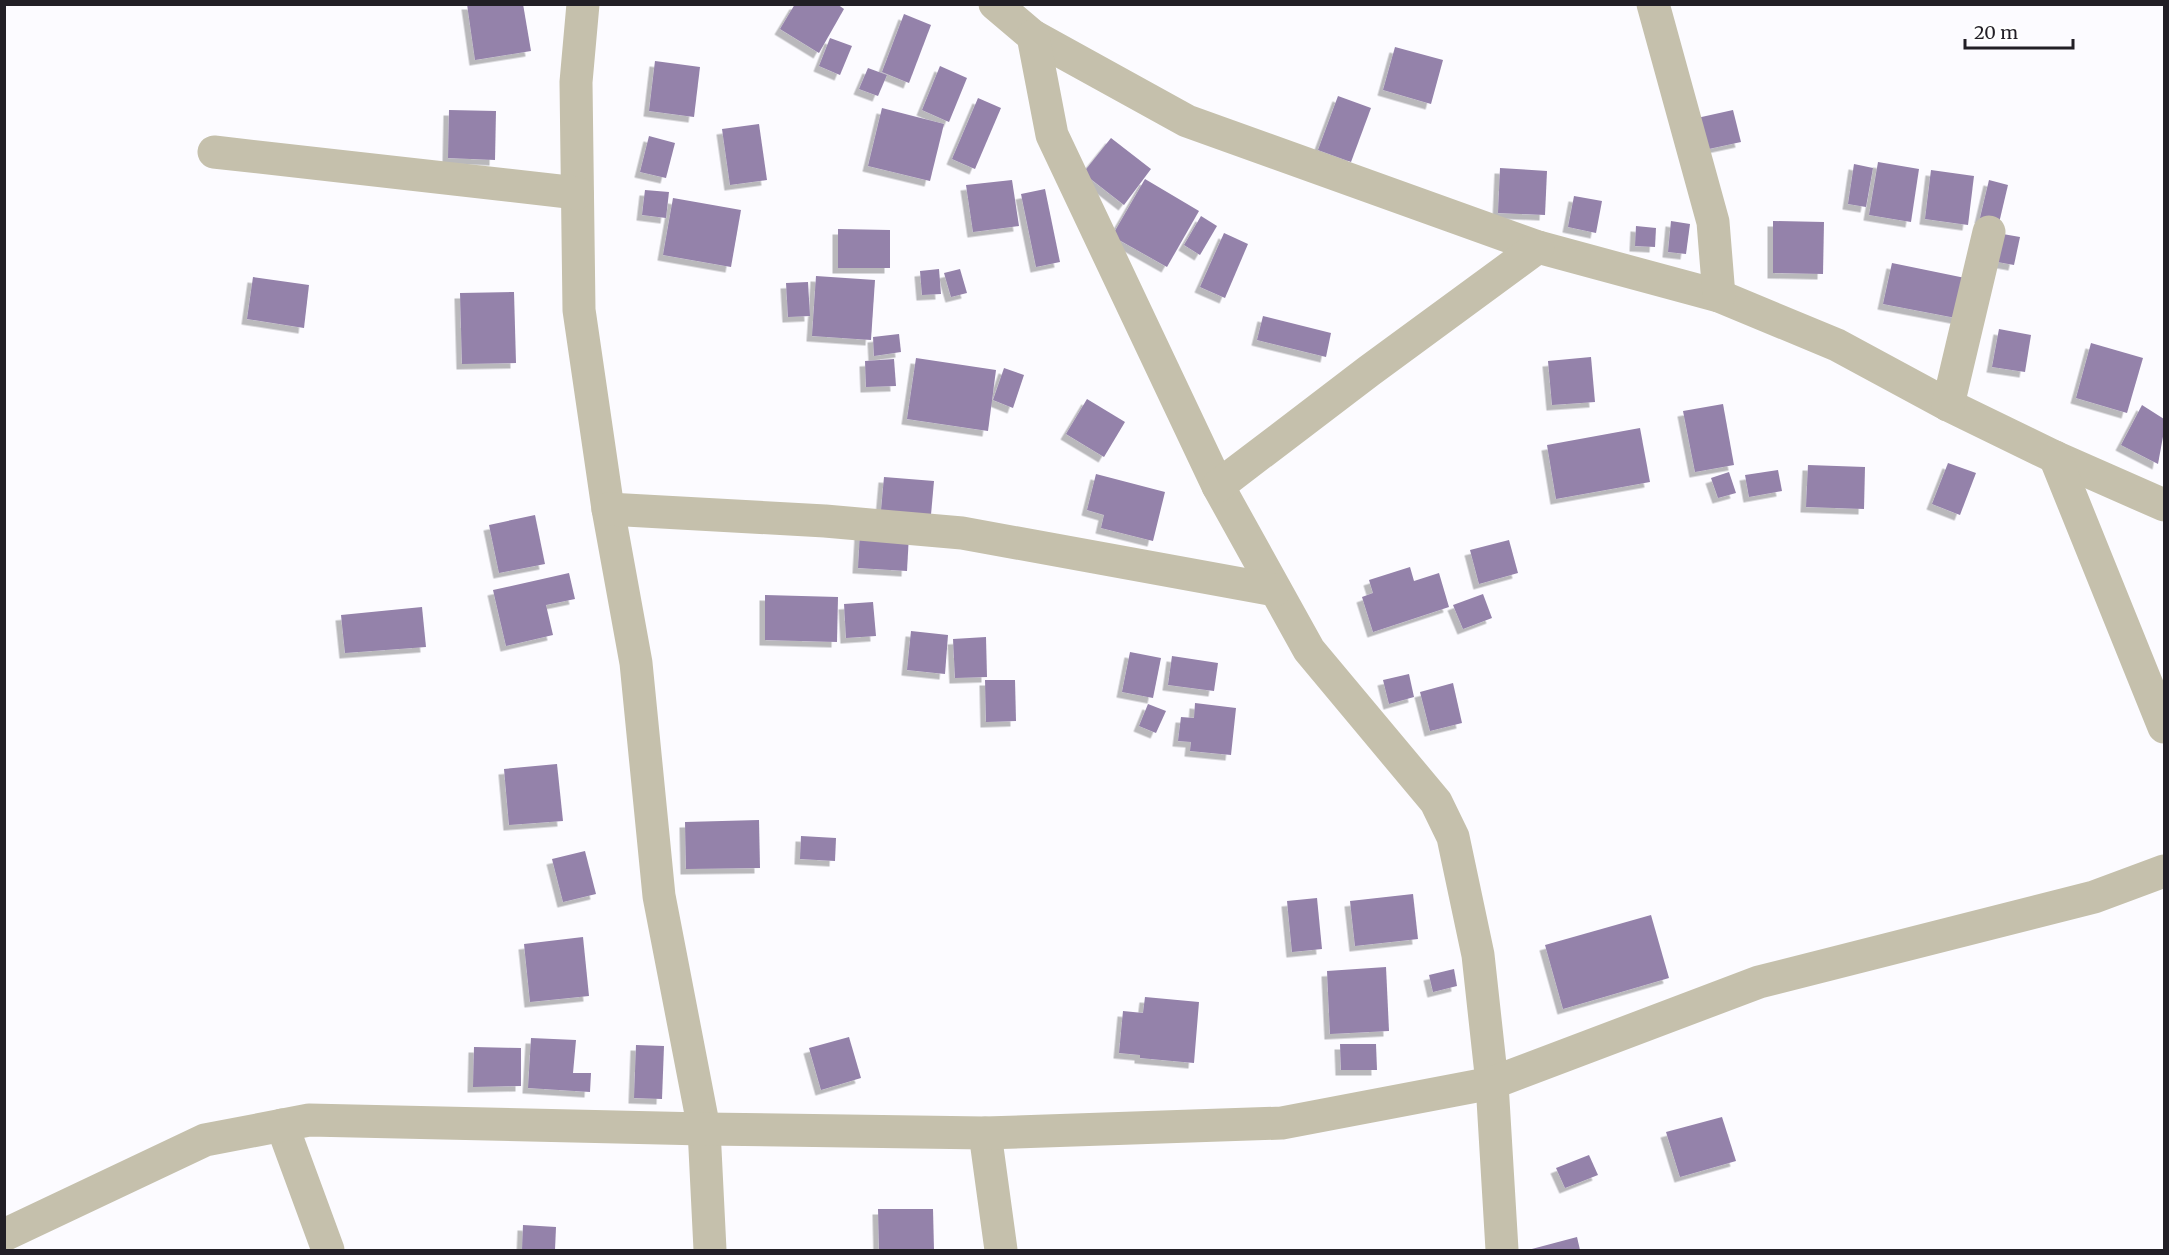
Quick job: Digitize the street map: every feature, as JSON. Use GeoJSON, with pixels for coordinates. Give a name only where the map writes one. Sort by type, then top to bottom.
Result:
{"type":"FeatureCollection","features":[{"type":"Feature","properties":{"kind":"street"},"geometry":{"type":"LineString","coordinates":[[583,4],[576,82],[579,310],[608,509],[636,663],[659,896],[704,1129],[710,1251]]}},
{"type":"Feature","properties":{"kind":"street"},"geometry":{"type":"LineString","coordinates":[[995,4],[1033,36],[1187,121],[1538,247],[1719,296],[1837,345],[1948,405],[2055,457],[2164,505]]}},
{"type":"Feature","properties":{"kind":"street"},"geometry":{"type":"LineString","coordinates":[[1653,4],[1713,222],[1719,296]]}},
{"type":"Feature","properties":{"kind":"street"},"geometry":{"type":"LineString","coordinates":[[1033,36],[1052,135],[1218,486],[1309,650],[1436,802],[1453,837],[1478,955],[1492,1083],[1502,1251]]}},
{"type":"Feature","properties":{"kind":"street"},"geometry":{"type":"LineString","coordinates":[[214,152],[577,193]]}},
{"type":"Feature","properties":{"kind":"street"},"geometry":{"type":"LineString","coordinates":[[1948,405],[1989,232]]}},
{"type":"Feature","properties":{"kind":"street"},"geometry":{"type":"LineString","coordinates":[[1218,486],[1538,247]]}},
{"type":"Feature","properties":{"kind":"street"},"geometry":{"type":"LineString","coordinates":[[2055,457],[2164,727]]}},
{"type":"Feature","properties":{"kind":"street"},"geometry":{"type":"LineString","coordinates":[[608,509],[825,521],[962,533],[1275,590]]}},
{"type":"Feature","properties":{"kind":"street"},"geometry":{"type":"LineString","coordinates":[[4,1235],[205,1140],[309,1120],[985,1133],[1282,1123],[1492,1083],[1759,982],[2094,897],[2164,872]]}},
{"type":"Feature","properties":{"kind":"street"},"geometry":{"type":"LineString","coordinates":[[282,1125],[328,1251]]}},
{"type":"Feature","properties":{"kind":"street"},"geometry":{"type":"LineString","coordinates":[[985,1133],[1001,1251]]}},
{"type":"Feature","properties":{"kind":"building"},"geometry":{"type":"Polygon","coordinates":[[[467,4],[523,4],[531,51],[475,60],[467,4]]]}},
{"type":"Feature","properties":{"kind":"building"},"geometry":{"type":"Polygon","coordinates":[[[795,4],[837,4],[844,9],[819,53],[780,29],[795,4]]]}},
{"type":"Feature","properties":{"kind":"building"},"geometry":{"type":"Polygon","coordinates":[[[904,14],[931,25],[909,83],[882,72],[904,14]]]}},
{"type":"Feature","properties":{"kind":"building"},"geometry":{"type":"Polygon","coordinates":[[[830,38],[852,46],[840,75],[819,66],[830,38]]]}},
{"type":"Feature","properties":{"kind":"building"},"geometry":{"type":"Polygon","coordinates":[[[1395,47],[1443,60],[1431,104],[1383,90],[1395,47]]]}},
{"type":"Feature","properties":{"kind":"building"},"geometry":{"type":"Polygon","coordinates":[[[655,61],[700,67],[694,117],[649,111],[655,61]]]}},
{"type":"Feature","properties":{"kind":"building"},"geometry":{"type":"Polygon","coordinates":[[[940,66],[967,78],[949,122],[922,110],[940,66]]]}},
{"type":"Feature","properties":{"kind":"building"},"geometry":{"type":"Polygon","coordinates":[[[868,68],[887,75],[878,96],[859,89],[868,68]]]}},
{"type":"Feature","properties":{"kind":"building"},"geometry":{"type":"Polygon","coordinates":[[[1338,96],[1371,108],[1351,162],[1318,150],[1338,96]]]}},
{"type":"Feature","properties":{"kind":"building"},"geometry":{"type":"Polygon","coordinates":[[[978,98],[1001,108],[975,169],[952,159],[978,98]]]}},
{"type":"Feature","properties":{"kind":"building"},"geometry":{"type":"Polygon","coordinates":[[[882,108],[944,124],[930,181],[868,166],[882,108]]]}},
{"type":"Feature","properties":{"kind":"building"},"geometry":{"type":"Polygon","coordinates":[[[449,110],[496,111],[495,160],[448,158],[449,110]]]}},
{"type":"Feature","properties":{"kind":"building"},"geometry":{"type":"Polygon","coordinates":[[[1733,110],[1741,142],[1704,150],[1697,118],[1733,110]]]}},
{"type":"Feature","properties":{"kind":"building"},"geometry":{"type":"Polygon","coordinates":[[[759,124],[767,180],[730,185],[722,129],[759,124]]]}},
{"type":"Feature","properties":{"kind":"building"},"geometry":{"type":"Polygon","coordinates":[[[649,136],[675,143],[666,178],[640,172],[649,136]]]}},
{"type":"Feature","properties":{"kind":"building"},"geometry":{"type":"Polygon","coordinates":[[[1111,138],[1151,169],[1124,205],[1083,173],[1111,138]]]}},
{"type":"Feature","properties":{"kind":"building"},"geometry":{"type":"Polygon","coordinates":[[[1878,162],[1919,169],[1911,222],[1869,215],[1878,162]]]}},
{"type":"Feature","properties":{"kind":"building"},"geometry":{"type":"Polygon","coordinates":[[[1854,164],[1873,168],[1866,207],[1848,204],[1854,164]]]}},
{"type":"Feature","properties":{"kind":"building"},"geometry":{"type":"Polygon","coordinates":[[[1500,168],[1547,171],[1545,215],[1498,213],[1500,168]]]}},
{"type":"Feature","properties":{"kind":"building"},"geometry":{"type":"Polygon","coordinates":[[[1931,170],[1974,176],[1968,225],[1925,219],[1931,170]]]}},
{"type":"Feature","properties":{"kind":"building"},"geometry":{"type":"Polygon","coordinates":[[[1145,179],[1199,211],[1167,267],[1112,236],[1145,179]]]}},
{"type":"Feature","properties":{"kind":"building"},"geometry":{"type":"Polygon","coordinates":[[[1012,180],[1019,226],[973,232],[966,185],[1012,180]]]}},
{"type":"Feature","properties":{"kind":"building"},"geometry":{"type":"Polygon","coordinates":[[[1989,180],[2008,185],[1999,223],[1980,218],[1989,180]]]}},
{"type":"Feature","properties":{"kind":"building"},"geometry":{"type":"Polygon","coordinates":[[[1045,189],[1060,262],[1036,267],[1021,194],[1045,189]]]}},
{"type":"Feature","properties":{"kind":"building"},"geometry":{"type":"Polygon","coordinates":[[[645,190],[669,192],[666,218],[642,215],[645,190]]]}},
{"type":"Feature","properties":{"kind":"building"},"geometry":{"type":"Polygon","coordinates":[[[1574,196],[1602,201],[1596,233],[1568,227],[1574,196]]]}},
{"type":"Feature","properties":{"kind":"building"},"geometry":{"type":"Polygon","coordinates":[[[673,198],[741,210],[731,267],[663,255],[673,198]]]}},
{"type":"Feature","properties":{"kind":"building"},"geometry":{"type":"Polygon","coordinates":[[[1201,216],[1217,226],[1200,255],[1184,245],[1201,216]]]}},
{"type":"Feature","properties":{"kind":"building"},"geometry":{"type":"Polygon","coordinates":[[[1671,221],[1690,224],[1686,254],[1668,252],[1671,221]]]}},
{"type":"Feature","properties":{"kind":"building"},"geometry":{"type":"Polygon","coordinates":[[[1773,221],[1824,222],[1823,274],[1773,273],[1773,221]]]}},
{"type":"Feature","properties":{"kind":"building"},"geometry":{"type":"Polygon","coordinates":[[[1636,226],[1656,228],[1655,247],[1635,246],[1636,226]]]}},
{"type":"Feature","properties":{"kind":"building"},"geometry":{"type":"Polygon","coordinates":[[[838,229],[890,230],[890,268],[838,268],[838,229]]]}},
{"type":"Feature","properties":{"kind":"building"},"geometry":{"type":"Polygon","coordinates":[[[1224,233],[1248,244],[1225,298],[1200,287],[1224,233]]]}},
{"type":"Feature","properties":{"kind":"building"},"geometry":{"type":"Polygon","coordinates":[[[1997,233],[2020,237],[2014,265],[1992,261],[1997,233]]]}},
{"type":"Feature","properties":{"kind":"building"},"geometry":{"type":"Polygon","coordinates":[[[1892,263],[1970,279],[1961,319],[1883,304],[1892,263]]]}},
{"type":"Feature","properties":{"kind":"building"},"geometry":{"type":"Polygon","coordinates":[[[939,269],[941,294],[922,295],[920,271],[939,269]]]}},
{"type":"Feature","properties":{"kind":"building"},"geometry":{"type":"Polygon","coordinates":[[[960,269],[967,293],[951,297],[944,273],[960,269]]]}},
{"type":"Feature","properties":{"kind":"building"},"geometry":{"type":"Polygon","coordinates":[[[816,276],[875,280],[871,340],[812,336],[816,276]]]}},
{"type":"Feature","properties":{"kind":"building"},"geometry":{"type":"Polygon","coordinates":[[[253,277],[309,285],[304,328],[247,319],[253,277]]]}},
{"type":"Feature","properties":{"kind":"building"},"geometry":{"type":"Polygon","coordinates":[[[808,282],[810,316],[788,317],[786,283],[808,282]]]}},
{"type":"Feature","properties":{"kind":"building"},"geometry":{"type":"Polygon","coordinates":[[[514,292],[516,363],[462,364],[460,293],[514,292]]]}},
{"type":"Feature","properties":{"kind":"building"},"geometry":{"type":"Polygon","coordinates":[[[1263,316],[1331,333],[1326,357],[1257,340],[1263,316]]]}},
{"type":"Feature","properties":{"kind":"building"},"geometry":{"type":"Polygon","coordinates":[[[1999,329],[2031,335],[2025,372],[1992,367],[1999,329]]]}},
{"type":"Feature","properties":{"kind":"building"},"geometry":{"type":"Polygon","coordinates":[[[899,334],[901,352],[874,356],[873,337],[899,334]]]}},
{"type":"Feature","properties":{"kind":"building"},"geometry":{"type":"Polygon","coordinates":[[[2091,343],[2143,358],[2127,413],[2076,398],[2091,343]]]}},
{"type":"Feature","properties":{"kind":"building"},"geometry":{"type":"Polygon","coordinates":[[[1591,357],[1595,402],[1552,405],[1548,361],[1591,357]]]}},
{"type":"Feature","properties":{"kind":"building"},"geometry":{"type":"Polygon","coordinates":[[[916,358],[996,370],[988,431],[907,419],[916,358]]]}},
{"type":"Feature","properties":{"kind":"building"},"geometry":{"type":"Polygon","coordinates":[[[894,359],[896,386],[866,387],[865,361],[894,359]]]}},
{"type":"Feature","properties":{"kind":"building"},"geometry":{"type":"Polygon","coordinates":[[[1004,368],[1024,375],[1013,408],[993,400],[1004,368]]]}},
{"type":"Feature","properties":{"kind":"building"},"geometry":{"type":"Polygon","coordinates":[[[1087,399],[1125,422],[1104,457],[1066,434],[1087,399]]]}},
{"type":"Feature","properties":{"kind":"building"},"geometry":{"type":"Polygon","coordinates":[[[1723,404],[1734,465],[1695,472],[1683,411],[1723,404]]]}},
{"type":"Feature","properties":{"kind":"building"},"geometry":{"type":"Polygon","coordinates":[[[2142,405],[2164,419],[2158,464],[2121,445],[2142,405]]]}},
{"type":"Feature","properties":{"kind":"building"},"geometry":{"type":"Polygon","coordinates":[[[1640,428],[1650,482],[1556,499],[1547,445],[1640,428]]]}},
{"type":"Feature","properties":{"kind":"building"},"geometry":{"type":"Polygon","coordinates":[[[1948,463],[1976,473],[1960,515],[1932,504],[1948,463]]]}},
{"type":"Feature","properties":{"kind":"building"},"geometry":{"type":"Polygon","coordinates":[[[1808,465],[1865,467],[1864,509],[1806,507],[1808,465]]]}},
{"type":"Feature","properties":{"kind":"building"},"geometry":{"type":"Polygon","coordinates":[[[1778,470],[1782,491],[1749,497],[1745,475],[1778,470]]]}},
{"type":"Feature","properties":{"kind":"building"},"geometry":{"type":"Polygon","coordinates":[[[1729,472],[1736,493],[1718,498],[1711,478],[1729,472]]]}},
{"type":"Feature","properties":{"kind":"building"},"geometry":{"type":"Polygon","coordinates":[[[1096,474],[1165,492],[1153,541],[1101,528],[1104,515],[1087,510],[1096,474]]]}},
{"type":"Feature","properties":{"kind":"building"},"geometry":{"type":"Polygon","coordinates":[[[884,477],[934,481],[930,526],[880,522],[884,477]]]}},
{"type":"Feature","properties":{"kind":"building"},"geometry":{"type":"Polygon","coordinates":[[[535,515],[545,564],[499,573],[489,525],[535,515]]]}},
{"type":"Feature","properties":{"kind":"building"},"geometry":{"type":"Polygon","coordinates":[[[860,532],[909,535],[907,571],[858,568],[860,532]]]}},
{"type":"Feature","properties":{"kind":"building"},"geometry":{"type":"Polygon","coordinates":[[[1509,540],[1518,573],[1479,584],[1470,550],[1509,540]]]}},
{"type":"Feature","properties":{"kind":"building"},"geometry":{"type":"Polygon","coordinates":[[[1410,567],[1414,581],[1439,573],[1449,607],[1373,632],[1362,597],[1373,593],[1369,580],[1410,567]]]}},
{"type":"Feature","properties":{"kind":"building"},"geometry":{"type":"Polygon","coordinates":[[[569,573],[575,599],[546,605],[553,635],[506,646],[493,590],[569,573]]]}},
{"type":"Feature","properties":{"kind":"building"},"geometry":{"type":"Polygon","coordinates":[[[1483,594],[1492,618],[1463,629],[1453,605],[1483,594]]]}},
{"type":"Feature","properties":{"kind":"building"},"geometry":{"type":"Polygon","coordinates":[[[765,595],[838,597],[837,642],[765,640],[765,595]]]}},
{"type":"Feature","properties":{"kind":"building"},"geometry":{"type":"Polygon","coordinates":[[[873,602],[876,636],[846,638],[844,604],[873,602]]]}},
{"type":"Feature","properties":{"kind":"building"},"geometry":{"type":"Polygon","coordinates":[[[422,607],[426,647],[345,653],[341,615],[422,607]]]}},
{"type":"Feature","properties":{"kind":"building"},"geometry":{"type":"Polygon","coordinates":[[[911,631],[948,635],[945,674],[907,670],[911,631]]]}},
{"type":"Feature","properties":{"kind":"building"},"geometry":{"type":"Polygon","coordinates":[[[986,637],[987,677],[955,678],[953,639],[986,637]]]}},
{"type":"Feature","properties":{"kind":"building"},"geometry":{"type":"Polygon","coordinates":[[[1130,652],[1161,658],[1153,698],[1122,692],[1130,652]]]}},
{"type":"Feature","properties":{"kind":"building"},"geometry":{"type":"Polygon","coordinates":[[[1172,656],[1218,663],[1214,691],[1168,685],[1172,656]]]}},
{"type":"Feature","properties":{"kind":"building"},"geometry":{"type":"Polygon","coordinates":[[[1409,674],[1414,697],[1389,704],[1383,680],[1409,674]]]}},
{"type":"Feature","properties":{"kind":"building"},"geometry":{"type":"Polygon","coordinates":[[[985,680],[1015,680],[1016,721],[986,722],[985,680]]]}},
{"type":"Feature","properties":{"kind":"building"},"geometry":{"type":"Polygon","coordinates":[[[1453,683],[1462,723],[1430,731],[1420,692],[1453,683]]]}},
{"type":"Feature","properties":{"kind":"building"},"geometry":{"type":"Polygon","coordinates":[[[1195,703],[1236,708],[1231,755],[1190,751],[1191,742],[1178,741],[1181,717],[1194,718],[1195,703]]]}},
{"type":"Feature","properties":{"kind":"building"},"geometry":{"type":"Polygon","coordinates":[[[1148,704],[1166,711],[1156,733],[1139,726],[1148,704]]]}},
{"type":"Feature","properties":{"kind":"building"},"geometry":{"type":"Polygon","coordinates":[[[557,764],[563,821],[509,825],[504,769],[557,764]]]}},
{"type":"Feature","properties":{"kind":"building"},"geometry":{"type":"Polygon","coordinates":[[[759,820],[760,868],[686,869],[685,822],[759,820]]]}},
{"type":"Feature","properties":{"kind":"building"},"geometry":{"type":"Polygon","coordinates":[[[801,836],[836,838],[835,861],[800,859],[801,836]]]}},
{"type":"Feature","properties":{"kind":"building"},"geometry":{"type":"Polygon","coordinates":[[[585,851],[596,894],[563,902],[552,859],[585,851]]]}},
{"type":"Feature","properties":{"kind":"building"},"geometry":{"type":"Polygon","coordinates":[[[1413,894],[1418,939],[1355,946],[1350,901],[1413,894]]]}},
{"type":"Feature","properties":{"kind":"building"},"geometry":{"type":"Polygon","coordinates":[[[1317,898],[1322,949],[1292,952],[1287,901],[1317,898]]]}},
{"type":"Feature","properties":{"kind":"building"},"geometry":{"type":"Polygon","coordinates":[[[1651,915],[1669,978],[1563,1009],[1545,945],[1651,915]]]}},
{"type":"Feature","properties":{"kind":"building"},"geometry":{"type":"Polygon","coordinates":[[[583,937],[589,996],[530,1002],[524,944],[583,937]]]}},
{"type":"Feature","properties":{"kind":"building"},"geometry":{"type":"Polygon","coordinates":[[[1386,967],[1389,1031],[1330,1034],[1327,971],[1386,967]]]}},
{"type":"Feature","properties":{"kind":"building"},"geometry":{"type":"Polygon","coordinates":[[[1454,969],[1457,986],[1433,992],[1429,975],[1454,969]]]}},
{"type":"Feature","properties":{"kind":"building"},"geometry":{"type":"Polygon","coordinates":[[[1145,997],[1199,1002],[1194,1063],[1140,1058],[1140,1055],[1119,1053],[1123,1011],[1143,1013],[1145,997]]]}},
{"type":"Feature","properties":{"kind":"building"},"geometry":{"type":"Polygon","coordinates":[[[849,1037],[861,1078],[821,1090],[809,1048],[849,1037]]]}},
{"type":"Feature","properties":{"kind":"building"},"geometry":{"type":"Polygon","coordinates":[[[531,1038],[576,1040],[573,1073],[591,1073],[590,1092],[528,1088],[531,1038]]]}},
{"type":"Feature","properties":{"kind":"building"},"geometry":{"type":"Polygon","coordinates":[[[1340,1044],[1376,1044],[1377,1070],[1341,1070],[1340,1044]]]}},
{"type":"Feature","properties":{"kind":"building"},"geometry":{"type":"Polygon","coordinates":[[[636,1045],[664,1046],[662,1099],[634,1098],[636,1045]]]}},
{"type":"Feature","properties":{"kind":"building"},"geometry":{"type":"Polygon","coordinates":[[[474,1047],[521,1048],[521,1086],[473,1087],[474,1047]]]}},
{"type":"Feature","properties":{"kind":"building"},"geometry":{"type":"Polygon","coordinates":[[[1722,1117],[1736,1161],[1680,1177],[1666,1132],[1722,1117]]]}},
{"type":"Feature","properties":{"kind":"building"},"geometry":{"type":"Polygon","coordinates":[[[1589,1155],[1598,1175],[1565,1188],[1556,1168],[1589,1155]]]}},
{"type":"Feature","properties":{"kind":"building"},"geometry":{"type":"Polygon","coordinates":[[[878,1209],[933,1209],[934,1250],[879,1250],[878,1209]]]}},
{"type":"Feature","properties":{"kind":"building"},"geometry":{"type":"Polygon","coordinates":[[[523,1225],[556,1227],[555,1250],[522,1250],[523,1225]]]}},
{"type":"Feature","properties":{"kind":"building"},"geometry":{"type":"Polygon","coordinates":[[[1577,1237],[1580,1250],[1528,1250],[1577,1237]]]}}]}
